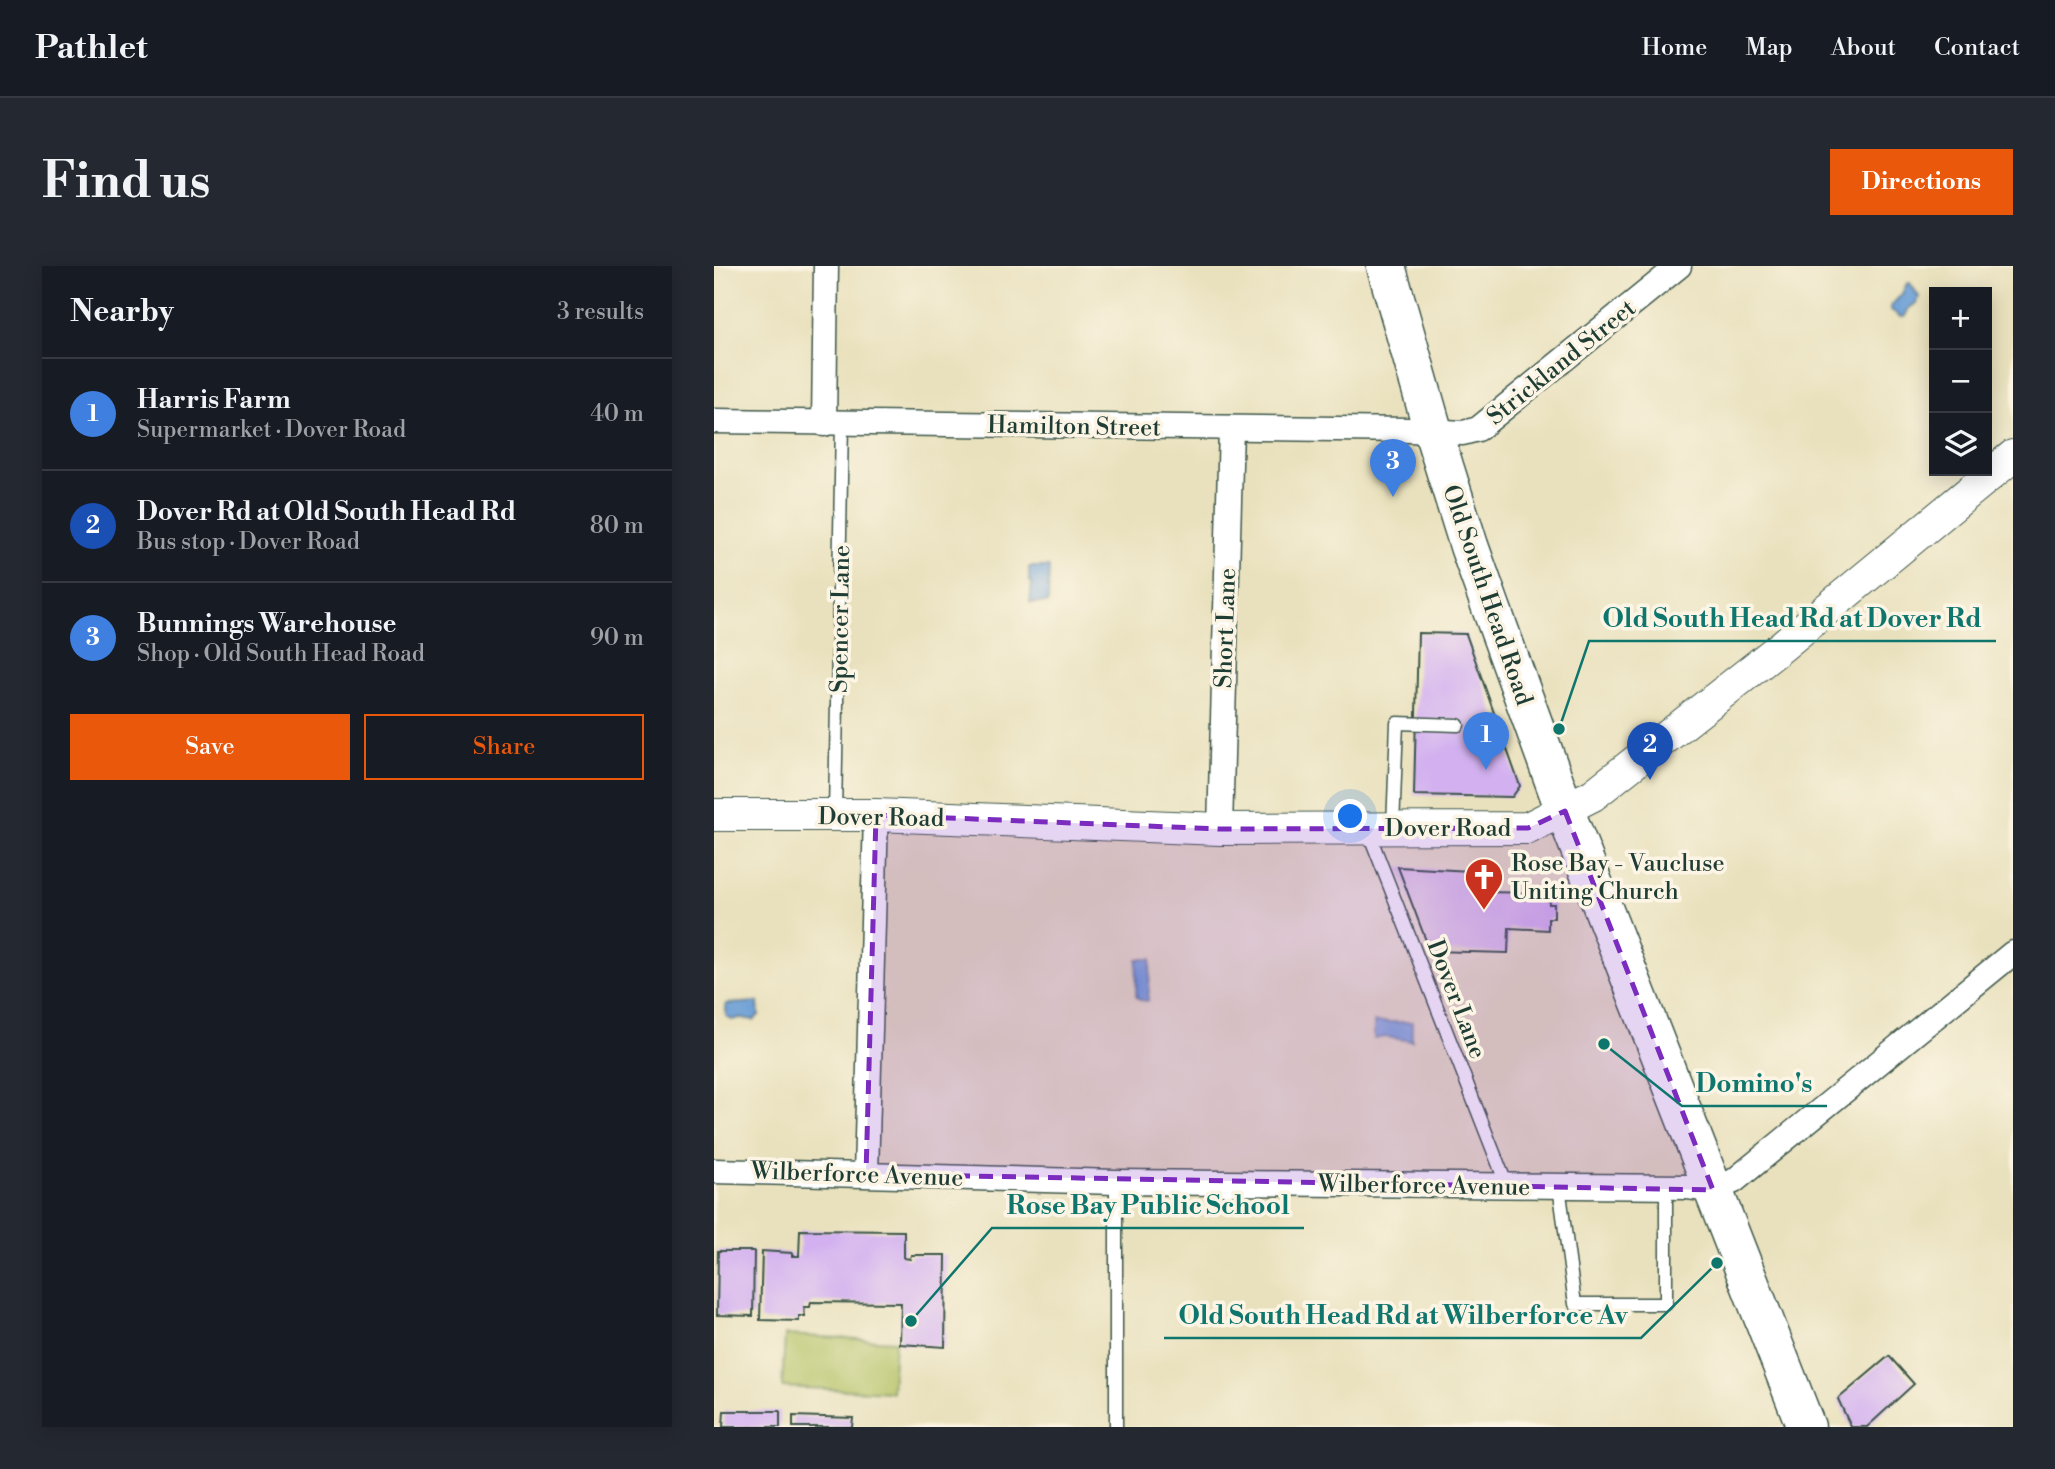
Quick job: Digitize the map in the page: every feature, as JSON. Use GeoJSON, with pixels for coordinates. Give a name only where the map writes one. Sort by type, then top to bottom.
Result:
{"type":"FeatureCollection","features":[{"type":"Feature","properties":{"kind":"main road","name":"Old South Head Road"},"geometry":{"type":"LineString","coordinates":[[1386,266],[1469,546],[1564,811],[1806,1427]]}},
{"type":"Feature","properties":{"kind":"street"},"geometry":{"type":"LineString","coordinates":[[826,266],[833,423]]}},
{"type":"Feature","properties":{"kind":"street","name":"Strickland Street"},"geometry":{"type":"LineString","coordinates":[[1433,431],[1463,433],[1478,429],[1679,266]]}},
{"type":"Feature","properties":{"kind":"street","name":"Hamilton Street"},"geometry":{"type":"LineString","coordinates":[[714,421],[1433,431]]}},
{"type":"Feature","properties":{"kind":"street","name":"Short Lane"},"geometry":{"type":"LineString","coordinates":[[1220,829],[1231,428]]}},
{"type":"Feature","properties":{"kind":"street","name":"Dover Road"},"geometry":{"type":"LineString","coordinates":[[714,815],[876,816],[1220,829],[1528,828],[1594,795],[1776,651],[2013,456]]}},
{"type":"Feature","properties":{"kind":"street"},"geometry":{"type":"LineString","coordinates":[[866,1174],[876,816]]}},
{"type":"Feature","properties":{"kind":"street"},"geometry":{"type":"LineString","coordinates":[[1713,1190],[1734,1181],[2013,953]]}},
{"type":"Feature","properties":{"kind":"street","name":"Wilberforce Avenue"},"geometry":{"type":"LineString","coordinates":[[714,1171],[1116,1182],[1666,1187],[1713,1190]]}},
{"type":"Feature","properties":{"kind":"lane","name":"Spencer Lane"},"geometry":{"type":"LineString","coordinates":[[833,423],[835,815]]}},
{"type":"Feature","properties":{"kind":"lane"},"geometry":{"type":"LineString","coordinates":[[1380,828],[1397,723],[1458,724]]}},
{"type":"Feature","properties":{"kind":"lane","name":"Dover Lane"},"geometry":{"type":"LineString","coordinates":[[1380,828],[1507,1186]]}},
{"type":"Feature","properties":{"kind":"lane"},"geometry":{"type":"LineString","coordinates":[[1116,1182],[1116,1427]]}},
{"type":"Feature","properties":{"kind":"lane"},"geometry":{"type":"LineString","coordinates":[[1559,1186],[1575,1304],[1666,1304],[1666,1187]]}},
{"type":"Feature","properties":{"kind":"highlighted area"},"geometry":{"type":"Polygon","coordinates":[[[1565,811],[1713,1190],[866,1174],[876,815],[1220,829],[1528,828],[1565,811]]]}},
{"type":"Feature","properties":{"kind":"green space"},"geometry":{"type":"Polygon","coordinates":[[[785,1335],[895,1341],[892,1392],[782,1387],[785,1335]]]}},
{"type":"Feature","properties":{"kind":"water"},"geometry":{"type":"Polygon","coordinates":[[[1907,283],[1910,283],[1919,297],[1917,303],[1901,317],[1891,310],[1891,306],[1902,294],[1907,283]]]}},
{"type":"Feature","properties":{"kind":"water"},"geometry":{"type":"Polygon","coordinates":[[[1029,567],[1049,567],[1048,603],[1030,603],[1032,582],[1029,581],[1029,567]]]}},
{"type":"Feature","properties":{"kind":"water"},"geometry":{"type":"Polygon","coordinates":[[[1137,959],[1151,959],[1148,1001],[1140,1000],[1136,996],[1137,959]]]}},
{"type":"Feature","properties":{"kind":"water"},"geometry":{"type":"Polygon","coordinates":[[[758,1002],[759,1015],[754,1020],[732,1020],[726,1016],[726,1004],[758,1002]]]}},
{"type":"Feature","properties":{"kind":"water"},"geometry":{"type":"Polygon","coordinates":[[[1374,1022],[1412,1022],[1412,1041],[1385,1037],[1374,1039],[1374,1022]]]}},
{"type":"Feature","properties":{"kind":"building"},"geometry":{"type":"Polygon","coordinates":[[[1418,633],[1466,634],[1520,786],[1512,797],[1414,795],[1418,633]]]}},
{"type":"Feature","properties":{"kind":"building","name":"Rose Bay - Vaucluse Uniting Church"},"geometry":{"type":"Polygon","coordinates":[[[1398,867],[1470,871],[1473,892],[1548,893],[1549,904],[1554,904],[1554,918],[1548,918],[1548,930],[1509,928],[1508,953],[1430,951],[1398,867]]]}},
{"type":"Feature","properties":{"kind":"building"},"geometry":{"type":"Polygon","coordinates":[[[800,1230],[904,1231],[904,1258],[910,1259],[911,1255],[946,1255],[945,1347],[900,1344],[901,1303],[811,1302],[810,1307],[804,1307],[805,1316],[799,1316],[799,1321],[760,1320],[762,1251],[799,1256],[800,1230]]]}},
{"type":"Feature","properties":{"kind":"building"},"geometry":{"type":"Polygon","coordinates":[[[718,1251],[754,1251],[753,1316],[717,1315],[718,1251]]]}},
{"type":"Feature","properties":{"kind":"building"},"geometry":{"type":"Polygon","coordinates":[[[1889,1356],[1914,1384],[1867,1427],[1851,1427],[1838,1399],[1889,1356]]]}},
{"type":"Feature","properties":{"kind":"building"},"geometry":{"type":"Polygon","coordinates":[[[724,1411],[780,1411],[780,1427],[723,1427],[724,1411]]]}},
{"type":"Feature","properties":{"kind":"building"},"geometry":{"type":"Polygon","coordinates":[[[793,1416],[853,1418],[852,1427],[793,1427],[793,1416]]]}},
{"type":"Feature","properties":{"kind":"place","name":"Bunnings Warehouse"},"geometry":{"type":"Point","coordinates":[1393,497]}},
{"type":"Feature","properties":{"kind":"place","name":"Old South Head Rd at Dover Rd"},"geometry":{"type":"Point","coordinates":[1559,729]}},
{"type":"Feature","properties":{"kind":"place","name":"Harris Farm"},"geometry":{"type":"Point","coordinates":[1486,770]}},
{"type":"Feature","properties":{"kind":"place","name":"Dover Rd at Old South Head Rd"},"geometry":{"type":"Point","coordinates":[1650,780]}},
{"type":"Feature","properties":{"kind":"place","name":"Rose Bay - Vaucluse Uniting Church"},"geometry":{"type":"Point","coordinates":[1484,911]}},
{"type":"Feature","properties":{"kind":"place","name":"Domino's"},"geometry":{"type":"Point","coordinates":[1604,1044]}},
{"type":"Feature","properties":{"kind":"place","name":"Old South Head Rd at Wilberforce Av"},"geometry":{"type":"Point","coordinates":[1717,1263]}},
{"type":"Feature","properties":{"kind":"place","name":"Rose Bay Public School"},"geometry":{"type":"Point","coordinates":[911,1321]}}]}
